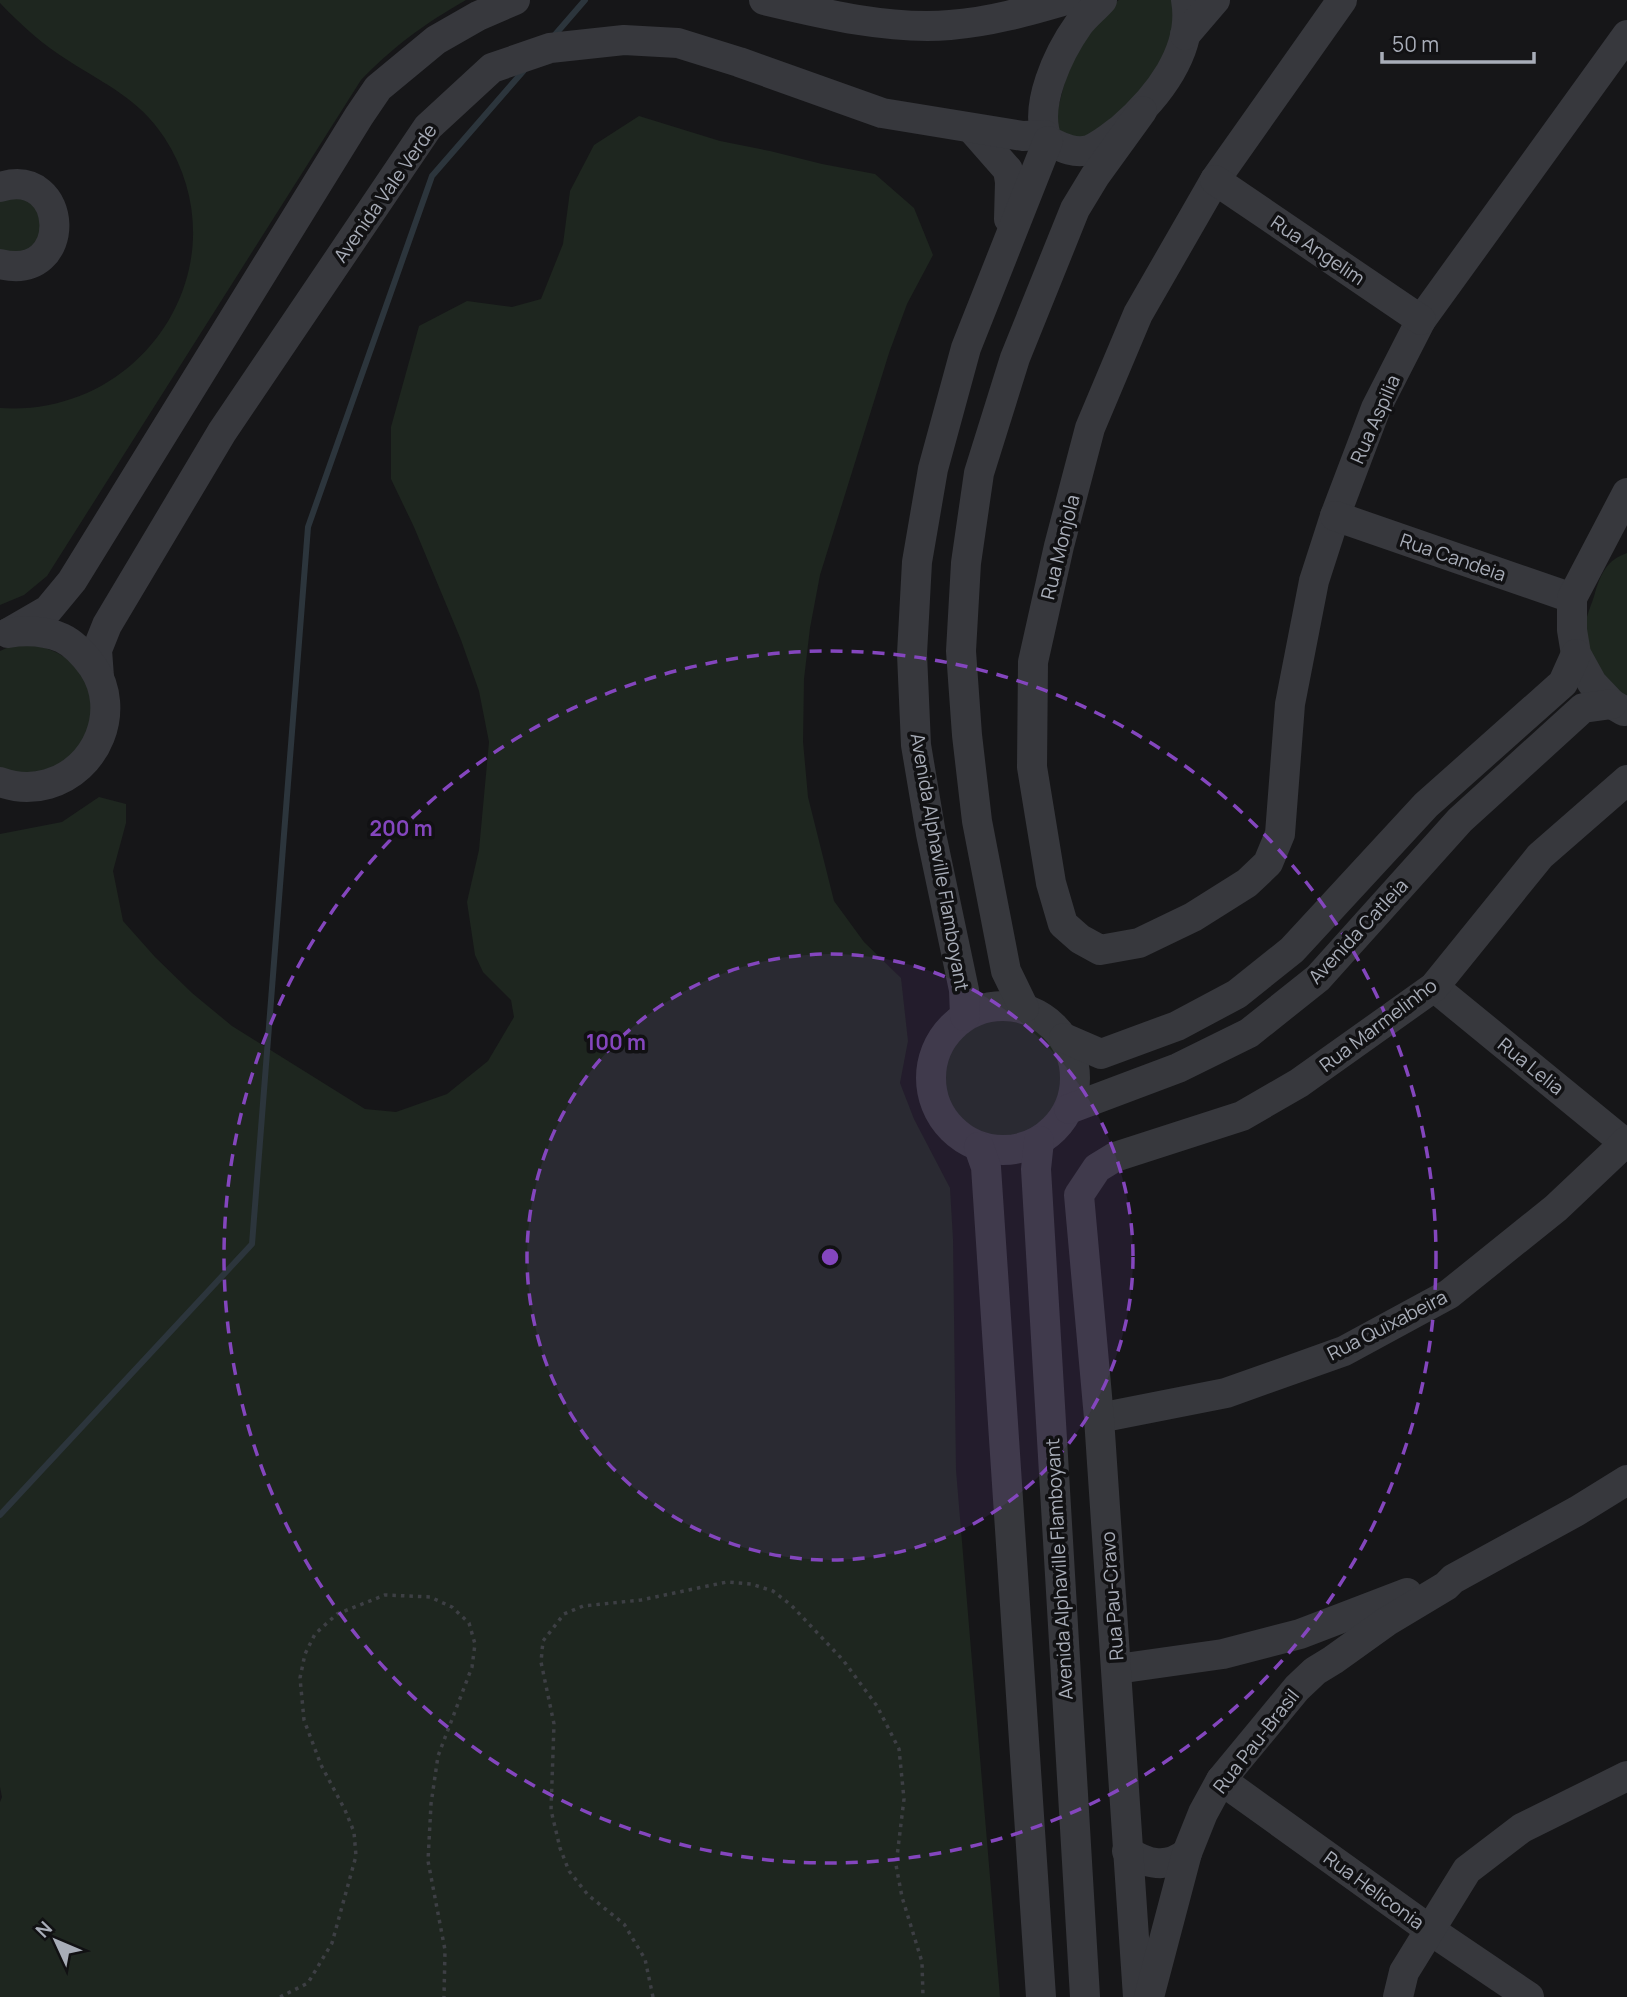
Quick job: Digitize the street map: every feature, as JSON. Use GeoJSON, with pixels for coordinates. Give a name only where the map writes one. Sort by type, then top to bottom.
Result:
{"type":"FeatureCollection","features":[{"type":"Feature","properties":{"kind":"street"},"geometry":{"type":"LineString","coordinates":[[5,634],[48,610],[72,581],[378,88],[436,40],[478,16],[515,0]]}},
{"type":"Feature","properties":{"kind":"street"},"geometry":{"type":"LineString","coordinates":[[764,0],[821,14],[885,24],[949,26],[1006,18],[1066,0]]}},
{"type":"Feature","properties":{"kind":"street"},"geometry":{"type":"LineString","coordinates":[[1046,138],[1042,111],[1048,86],[1061,54],[1080,22],[1102,0]]}},
{"type":"Feature","properties":{"kind":"street"},"geometry":{"type":"LineString","coordinates":[[1024,1008],[1006,971],[977,821],[967,734],[961,651],[966,563],[979,473],[1015,358],[1076,209],[1095,176],[1169,75],[1185,36],[1189,14],[1186,0]]}},
{"type":"Feature","properties":{"kind":"street"},"geometry":{"type":"LineString","coordinates":[[1185,36],[1215,0]]}},
{"type":"Feature","properties":{"kind":"street","name":"Rua Monjola"},"geometry":{"type":"LineString","coordinates":[[1268,863],[1247,883],[1193,918],[1139,943],[1100,950],[1080,939],[1063,924],[1051,883],[1032,767],[1033,662],[1059,546],[1090,428],[1138,314],[1215,180],[1342,0]]}},
{"type":"Feature","properties":{"kind":"street","name":"Rua Aspilia"},"geometry":{"type":"LineString","coordinates":[[1268,863],[1280,834],[1290,704],[1314,581],[1335,516],[1376,408],[1421,320],[1627,35]]}},
{"type":"Feature","properties":{"kind":"street","name":"Avenida Vale Verde"},"geometry":{"type":"LineString","coordinates":[[99,677],[97,650],[107,625],[222,432],[428,127],[492,68],[550,48],[624,40],[678,43],[882,113],[972,129],[1046,138],[1070,151],[1089,150],[1110,138],[1142,111]]}},
{"type":"Feature","properties":{"kind":"street"},"geometry":{"type":"LineString","coordinates":[[972,129],[1008,170],[1008,240]]}},
{"type":"Feature","properties":{"kind":"street","name":"Avenida Alphaville Flamboyant"},"geometry":{"type":"LineString","coordinates":[[965,1016],[964,990],[931,834],[916,745],[912,654],[917,562],[933,468],[966,348],[1046,138]]}},
{"type":"Feature","properties":{"kind":"street","name":"Rua Angelim"},"geometry":{"type":"LineString","coordinates":[[1215,180],[1421,320]]}},
{"type":"Feature","properties":{"kind":"street"},"geometry":{"type":"LineString","coordinates":[[0,187],[9,184],[21,185],[43,195],[55,217],[55,229],[46,252],[37,260],[13,267],[0,264]]}},
{"type":"Feature","properties":{"kind":"street"},"geometry":{"type":"LineString","coordinates":[[1619,708],[1592,683],[1576,654],[1572,630],[1572,598],[1623,508]]}},
{"type":"Feature","properties":{"kind":"street","name":"Rua Candeia"},"geometry":{"type":"LineString","coordinates":[[1335,516],[1572,598]]}},
{"type":"Feature","properties":{"kind":"street"},"geometry":{"type":"LineString","coordinates":[[4,785],[36,788],[60,781],[80,767],[95,748],[104,725],[106,701],[99,677],[85,654],[63,638],[37,631],[5,634]]}},
{"type":"Feature","properties":{"kind":"street","name":"Avenida Catleia"},"geometry":{"type":"LineString","coordinates":[[1064,1038],[1101,1054],[1177,1026],[1237,994],[1292,950],[1426,805],[1563,682],[1576,654]]}},
{"type":"Feature","properties":{"kind":"street","name":"Avenida Catleia"},"geometry":{"type":"LineString","coordinates":[[1069,1109],[1178,1068],[1250,1033],[1318,978],[1460,820],[1583,708],[1619,708]]}},
{"type":"Feature","properties":{"kind":"street","name":"Rua Marmelinho"},"geometry":{"type":"LineString","coordinates":[[1079,1195],[1097,1168],[1115,1157],[1242,1116],[1276,1097],[1343,1053],[1434,987],[1539,856],[1627,779]]}},
{"type":"Feature","properties":{"kind":"street","name":"Rua Lelia"},"geometry":{"type":"LineString","coordinates":[[1434,987],[1627,1143]]}},
{"type":"Feature","properties":{"kind":"street"},"geometry":{"type":"LineString","coordinates":[[993,1006],[1024,1008],[1053,1025],[1064,1038],[1074,1060],[1076,1085],[1069,1109],[1056,1128],[1039,1142],[1020,1149],[999,1151],[979,1147],[959,1136],[942,1119],[933,1098],[930,1075],[935,1052],[947,1031],[965,1016],[993,1006]]}},
{"type":"Feature","properties":{"kind":"street","name":"Avenida Alphaville Flamboyant"},"geometry":{"type":"LineString","coordinates":[[1039,1142],[1036,1169],[1085,1997]]}},
{"type":"Feature","properties":{"kind":"street","name":"Rua Quixabeira"},"geometry":{"type":"LineString","coordinates":[[1099,1418],[1226,1393],[1344,1350],[1449,1294],[1556,1208],[1627,1143]]}},
{"type":"Feature","properties":{"kind":"street"},"geometry":{"type":"LineString","coordinates":[[979,1147],[986,1167],[1041,1997]]}},
{"type":"Feature","properties":{"kind":"street","name":"Rua Pau-Cravo"},"geometry":{"type":"LineString","coordinates":[[1079,1195],[1099,1418],[1138,1997]]}},
{"type":"Feature","properties":{"kind":"street","name":"Rua Pau-Brasil"},"geometry":{"type":"LineString","coordinates":[[1149,1997],[1187,1853],[1203,1813],[1221,1780],[1297,1688],[1315,1671],[1453,1579],[1577,1511],[1627,1480]]}},
{"type":"Feature","properties":{"kind":"street","name":"Rua Pau-Brasil"},"geometry":{"type":"LineString","coordinates":[[1117,1669],[1223,1654],[1300,1634],[1442,1579],[1453,1579]]}},
{"type":"Feature","properties":{"kind":"street","name":"Rua Pau-Brasil"},"geometry":{"type":"LineString","coordinates":[[1300,1634],[1317,1648],[1315,1671]]}},
{"type":"Feature","properties":{"kind":"street"},"geometry":{"type":"LineString","coordinates":[[1398,1997],[1404,1972],[1467,1870],[1522,1828],[1627,1776]]}},
{"type":"Feature","properties":{"kind":"street","name":"Rua Heliconia"},"geometry":{"type":"LineString","coordinates":[[1221,1780],[1430,1930],[1529,1997]]}},
{"type":"Feature","properties":{"kind":"street"},"geometry":{"type":"LineString","coordinates":[[1128,1851],[1145,1861],[1156,1863],[1177,1861],[1187,1853]]}},
{"type":"Feature","properties":{"kind":"path"},"geometry":{"type":"LineString","coordinates":[[653,1997],[645,1959],[624,1924],[588,1895],[569,1871],[560,1848],[551,1810],[554,1724],[541,1662],[543,1641],[564,1614],[583,1606],[641,1600],[727,1582],[751,1584],[773,1591],[792,1605],[843,1660],[877,1706],[899,1749],[904,1799],[896,1865],[902,1897],[922,1962],[923,1997]]}},
{"type":"Feature","properties":{"kind":"path"},"geometry":{"type":"LineString","coordinates":[[280,1997],[308,1983],[332,1943],[356,1856],[354,1832],[321,1765],[304,1720],[300,1678],[305,1654],[315,1634],[337,1614],[385,1595],[429,1597],[452,1607],[469,1623],[475,1644],[472,1667],[438,1756],[431,1804],[428,1861],[444,1950],[444,1997]]}},
{"type":"Feature","properties":{"kind":"shaded area"},"geometry":{"type":"Polygon","coordinates":[[[0,0],[466,0],[410,36],[361,80],[47,576],[24,595],[0,605],[0,408],[52,404],[99,387],[137,359],[167,323],[186,280],[193,233],[186,185],[164,137],[154,124],[121,93],[41,41],[0,3],[0,0]]]}},
{"type":"Feature","properties":{"kind":"shaded area"},"geometry":{"type":"Polygon","coordinates":[[[1119,0],[1175,0],[1175,33],[1160,70],[1134,104],[1086,139],[1060,135],[1054,124],[1071,58],[1119,0]]]}},
{"type":"Feature","properties":{"kind":"shaded area"},"geometry":{"type":"Polygon","coordinates":[[[639,116],[720,141],[875,174],[914,208],[933,255],[907,304],[889,353],[820,575],[804,679],[803,742],[808,797],[834,901],[864,942],[901,978],[908,1041],[900,1083],[914,1119],[950,1188],[956,1470],[1000,1997],[0,1997],[0,834],[62,822],[99,797],[126,804],[126,823],[113,871],[123,921],[192,993],[232,1026],[365,1109],[396,1112],[447,1094],[488,1061],[514,1017],[511,1000],[483,972],[475,955],[467,902],[479,850],[489,742],[479,691],[461,640],[391,479],[391,427],[419,326],[467,301],[512,307],[541,299],[563,244],[570,191],[594,145],[639,116]]]}},
{"type":"Feature","properties":{"kind":"shaded area"},"geometry":{"type":"Polygon","coordinates":[[[10,195],[35,203],[45,228],[31,251],[0,253],[0,198],[10,195]]]}},
{"type":"Feature","properties":{"kind":"shaded area"},"geometry":{"type":"Polygon","coordinates":[[[1627,553],[1627,702],[1611,688],[1598,670],[1589,650],[1585,629],[1602,573],[1614,559],[1627,553]]]}},
{"type":"Feature","properties":{"kind":"shaded area"},"geometry":{"type":"Polygon","coordinates":[[[29,644],[64,656],[84,677],[91,702],[88,728],[75,751],[55,768],[30,774],[0,767],[0,651],[11,646],[29,644]]]}},
{"type":"Feature","properties":{"kind":"shaded area"},"geometry":{"type":"Polygon","coordinates":[[[1003,1015],[1027,1019],[1048,1033],[1062,1054],[1066,1078],[1062,1102],[1048,1123],[1027,1137],[1003,1141],[979,1137],[958,1123],[944,1102],[940,1078],[944,1054],[958,1033],[979,1019],[1003,1015]]]}},
{"type":"Feature","properties":{"kind":"waterway"},"geometry":{"type":"LineString","coordinates":[[553,37],[585,0]]}},
{"type":"Feature","properties":{"kind":"waterway"},"geometry":{"type":"LineString","coordinates":[[0,1515],[252,1244],[308,527],[432,176],[526,68]]}}]}
